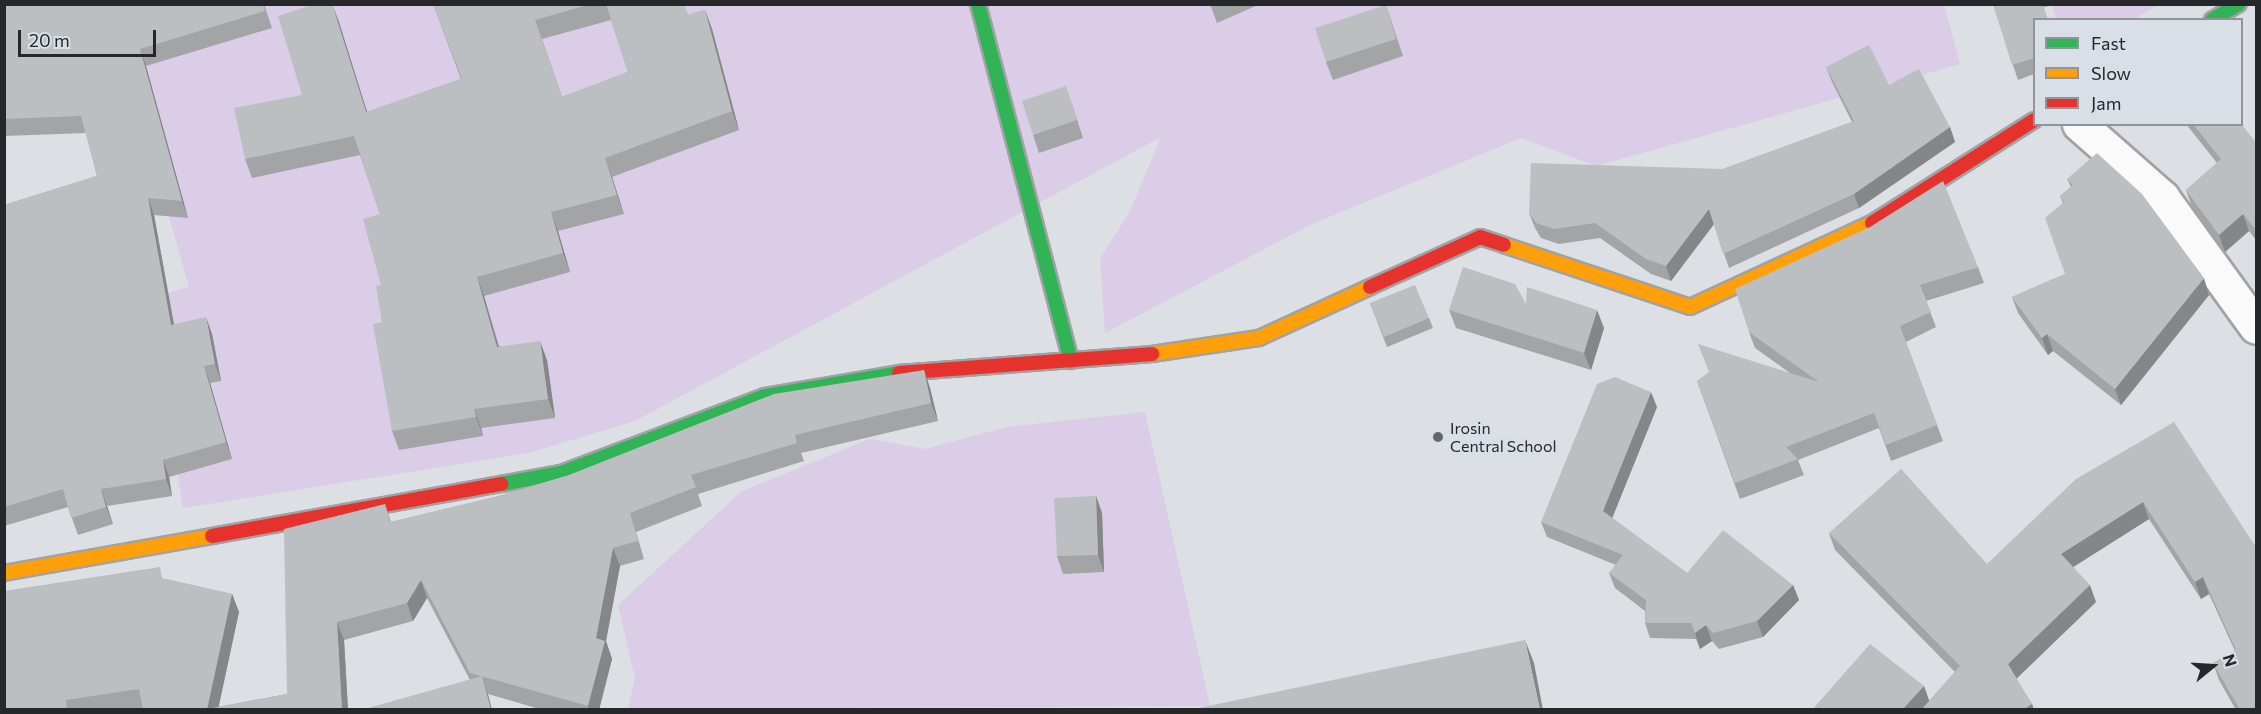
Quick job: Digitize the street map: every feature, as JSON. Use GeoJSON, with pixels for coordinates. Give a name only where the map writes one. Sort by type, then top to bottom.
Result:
{"type":"FeatureCollection","features":[{"type":"Feature","properties":{"kind":"street"},"geometry":{"type":"LineString","coordinates":[[978,4],[1071,361]]}},
{"type":"Feature","properties":{"kind":"street"},"geometry":{"type":"LineString","coordinates":[[2215,18],[2239,4]]}},
{"type":"Feature","properties":{"kind":"street"},"geometry":{"type":"LineString","coordinates":[[4,573],[561,473],[786,392],[936,368],[1071,361],[1259,338],[1480,237],[1690,307],[1868,225],[2033,121]]}},
{"type":"Feature","properties":{"kind":"street"},"geometry":{"type":"LineString","coordinates":[[2081,126],[2162,196],[2256,327]]}},
{"type":"Feature","properties":{"kind":"shaded area"},"geometry":{"type":"Polygon","coordinates":[[[1944,4],[1960,64],[1596,166],[1521,138],[1312,224],[1105,333],[1100,259],[1130,211],[1161,137],[635,421],[529,453],[183,508],[150,298],[189,287],[109,5],[1944,4]]]}},
{"type":"Feature","properties":{"kind":"shaded area"},"geometry":{"type":"Polygon","coordinates":[[[2052,4],[2157,5],[2136,18],[2056,18],[2052,4]]]}},
{"type":"Feature","properties":{"kind":"shaded area"},"geometry":{"type":"Polygon","coordinates":[[[1145,412],[1210,706],[628,709],[635,678],[618,605],[742,491],[870,439],[925,449],[1007,427],[1145,412]]]}},
{"type":"Feature","properties":{"kind":"building"},"geometry":{"type":"Polygon","coordinates":[[[4,4],[263,4],[265,11],[140,49],[182,201],[148,198],[171,325],[206,317],[215,364],[204,366],[226,442],[163,460],[166,479],[101,489],[106,507],[71,518],[63,489],[4,507],[4,205],[97,176],[81,116],[4,119],[4,4]]]}},
{"type":"Feature","properties":{"kind":"building"},"geometry":{"type":"Polygon","coordinates":[[[315,4],[332,4],[366,112],[462,79],[433,4],[591,4],[535,20],[562,97],[628,72],[606,4],[683,4],[688,15],[705,10],[732,111],[605,158],[617,195],[551,212],[563,253],[477,277],[497,347],[540,341],[548,399],[474,409],[476,417],[392,431],[373,324],[382,322],[376,286],[381,285],[363,219],[380,214],[354,136],[245,159],[234,108],[302,95],[278,16],[315,4]]]}},
{"type":"Feature","properties":{"kind":"building"},"geometry":{"type":"Polygon","coordinates":[[[1993,4],[2043,4],[2047,18],[2033,18],[2033,58],[2012,65],[1993,4]]]}},
{"type":"Feature","properties":{"kind":"building"},"geometry":{"type":"Polygon","coordinates":[[[1386,5],[1396,39],[1326,62],[1315,28],[1386,5]]]}},
{"type":"Feature","properties":{"kind":"building"},"geometry":{"type":"Polygon","coordinates":[[[1869,45],[1889,85],[1919,69],[1950,127],[1854,194],[1723,254],[1709,209],[1666,266],[1646,259],[1595,223],[1554,229],[1536,223],[1529,213],[1531,163],[1723,169],[1854,121],[1826,67],[1869,45]]]}},
{"type":"Feature","properties":{"kind":"building"},"geometry":{"type":"Polygon","coordinates":[[[1066,86],[1077,120],[1033,135],[1022,101],[1066,86]]]}},
{"type":"Feature","properties":{"kind":"building"},"geometry":{"type":"Polygon","coordinates":[[[2195,126],[2243,126],[2256,143],[2256,230],[2243,214],[2219,235],[2186,190],[2221,159],[2195,126]]]}},
{"type":"Feature","properties":{"kind":"building"},"geometry":{"type":"Polygon","coordinates":[[[2097,153],[2142,194],[2204,278],[2115,389],[2047,334],[2042,338],[2012,297],[2065,274],[2045,218],[2064,202],[2060,196],[2073,185],[2067,179],[2097,153]]]}},
{"type":"Feature","properties":{"kind":"building"},"geometry":{"type":"Polygon","coordinates":[[[1943,181],[1978,267],[1920,285],[1931,312],[1900,326],[1937,425],[1886,445],[1874,413],[1786,447],[1798,459],[1735,483],[1697,381],[1709,372],[1698,344],[1819,382],[1749,332],[1735,289],[1870,227],[1943,181]]]}},
{"type":"Feature","properties":{"kind":"building"},"geometry":{"type":"Polygon","coordinates":[[[1463,267],[1515,284],[1526,304],[1527,287],[1597,310],[1584,353],[1449,310],[1463,267]]]}},
{"type":"Feature","properties":{"kind":"building"},"geometry":{"type":"Polygon","coordinates":[[[1415,285],[1429,318],[1384,337],[1370,303],[1415,285]]]}},
{"type":"Feature","properties":{"kind":"building"},"geometry":{"type":"Polygon","coordinates":[[[924,370],[931,403],[795,435],[797,443],[691,475],[696,487],[630,513],[638,541],[613,548],[596,638],[605,641],[588,706],[470,673],[421,580],[407,603],[337,622],[342,710],[143,710],[139,689],[66,700],[67,710],[4,710],[4,591],[160,567],[162,578],[232,594],[207,709],[287,694],[284,529],[385,504],[390,522],[495,497],[569,475],[774,394],[924,370]]]}},
{"type":"Feature","properties":{"kind":"building"},"geometry":{"type":"Polygon","coordinates":[[[1615,377],[1651,392],[1603,511],[1687,573],[1723,530],[1793,585],[1757,621],[1713,633],[1706,625],[1695,633],[1691,623],[1645,623],[1646,600],[1609,573],[1623,555],[1541,522],[1597,384],[1615,377]]]}},
{"type":"Feature","properties":{"kind":"building"},"geometry":{"type":"Polygon","coordinates":[[[2174,422],[2256,547],[2256,710],[2240,710],[2213,663],[2236,650],[2203,577],[2195,582],[2143,502],[2061,554],[2090,585],[2008,664],[2032,704],[2023,710],[1921,710],[1960,666],[1829,533],[1901,469],[1987,564],[2076,479],[2174,422]]]}},
{"type":"Feature","properties":{"kind":"building"},"geometry":{"type":"Polygon","coordinates":[[[1096,496],[1098,555],[1057,556],[1054,498],[1096,496]]]}},
{"type":"Feature","properties":{"kind":"building"},"geometry":{"type":"Polygon","coordinates":[[[1525,640],[1540,710],[1189,710],[1525,640]]]}},
{"type":"Feature","properties":{"kind":"building"},"geometry":{"type":"Polygon","coordinates":[[[1870,644],[1924,686],[1902,710],[1812,710],[1870,644]]]}},
{"type":"Feature","properties":{"kind":"building"},"geometry":{"type":"Polygon","coordinates":[[[482,676],[491,710],[362,710],[482,676]]]}},
{"type":"Feature","properties":{"kind":"traffic: fast"},"geometry":{"type":"LineString","coordinates":[[978,4],[1071,361]]}},
{"type":"Feature","properties":{"kind":"traffic: fast"},"geometry":{"type":"LineString","coordinates":[[2215,18],[2239,4]]}},
{"type":"Feature","properties":{"kind":"traffic: fast"},"geometry":{"type":"LineString","coordinates":[[501,484],[561,473],[765,396],[899,373]]}},
{"type":"Feature","properties":{"kind":"traffic: slow"},"geometry":{"type":"LineString","coordinates":[[1504,245],[1690,307],[1872,223]]}},
{"type":"Feature","properties":{"kind":"traffic: slow"},"geometry":{"type":"LineString","coordinates":[[1152,354],[1259,338],[1370,287]]}},
{"type":"Feature","properties":{"kind":"traffic: slow"},"geometry":{"type":"LineString","coordinates":[[4,573],[212,536]]}},
{"type":"Feature","properties":{"kind":"traffic: jam"},"geometry":{"type":"LineString","coordinates":[[1872,223],[2033,121]]}},
{"type":"Feature","properties":{"kind":"traffic: jam"},"geometry":{"type":"LineString","coordinates":[[1370,287],[1480,237],[1504,245]]}},
{"type":"Feature","properties":{"kind":"traffic: jam"},"geometry":{"type":"LineString","coordinates":[[899,373],[1152,354]]}},
{"type":"Feature","properties":{"kind":"traffic: jam"},"geometry":{"type":"LineString","coordinates":[[212,536],[501,484]]}},
{"type":"Feature","properties":{"kind":"place","name":"Irosin Central School"},"geometry":{"type":"Point","coordinates":[1438,437]}}]}
